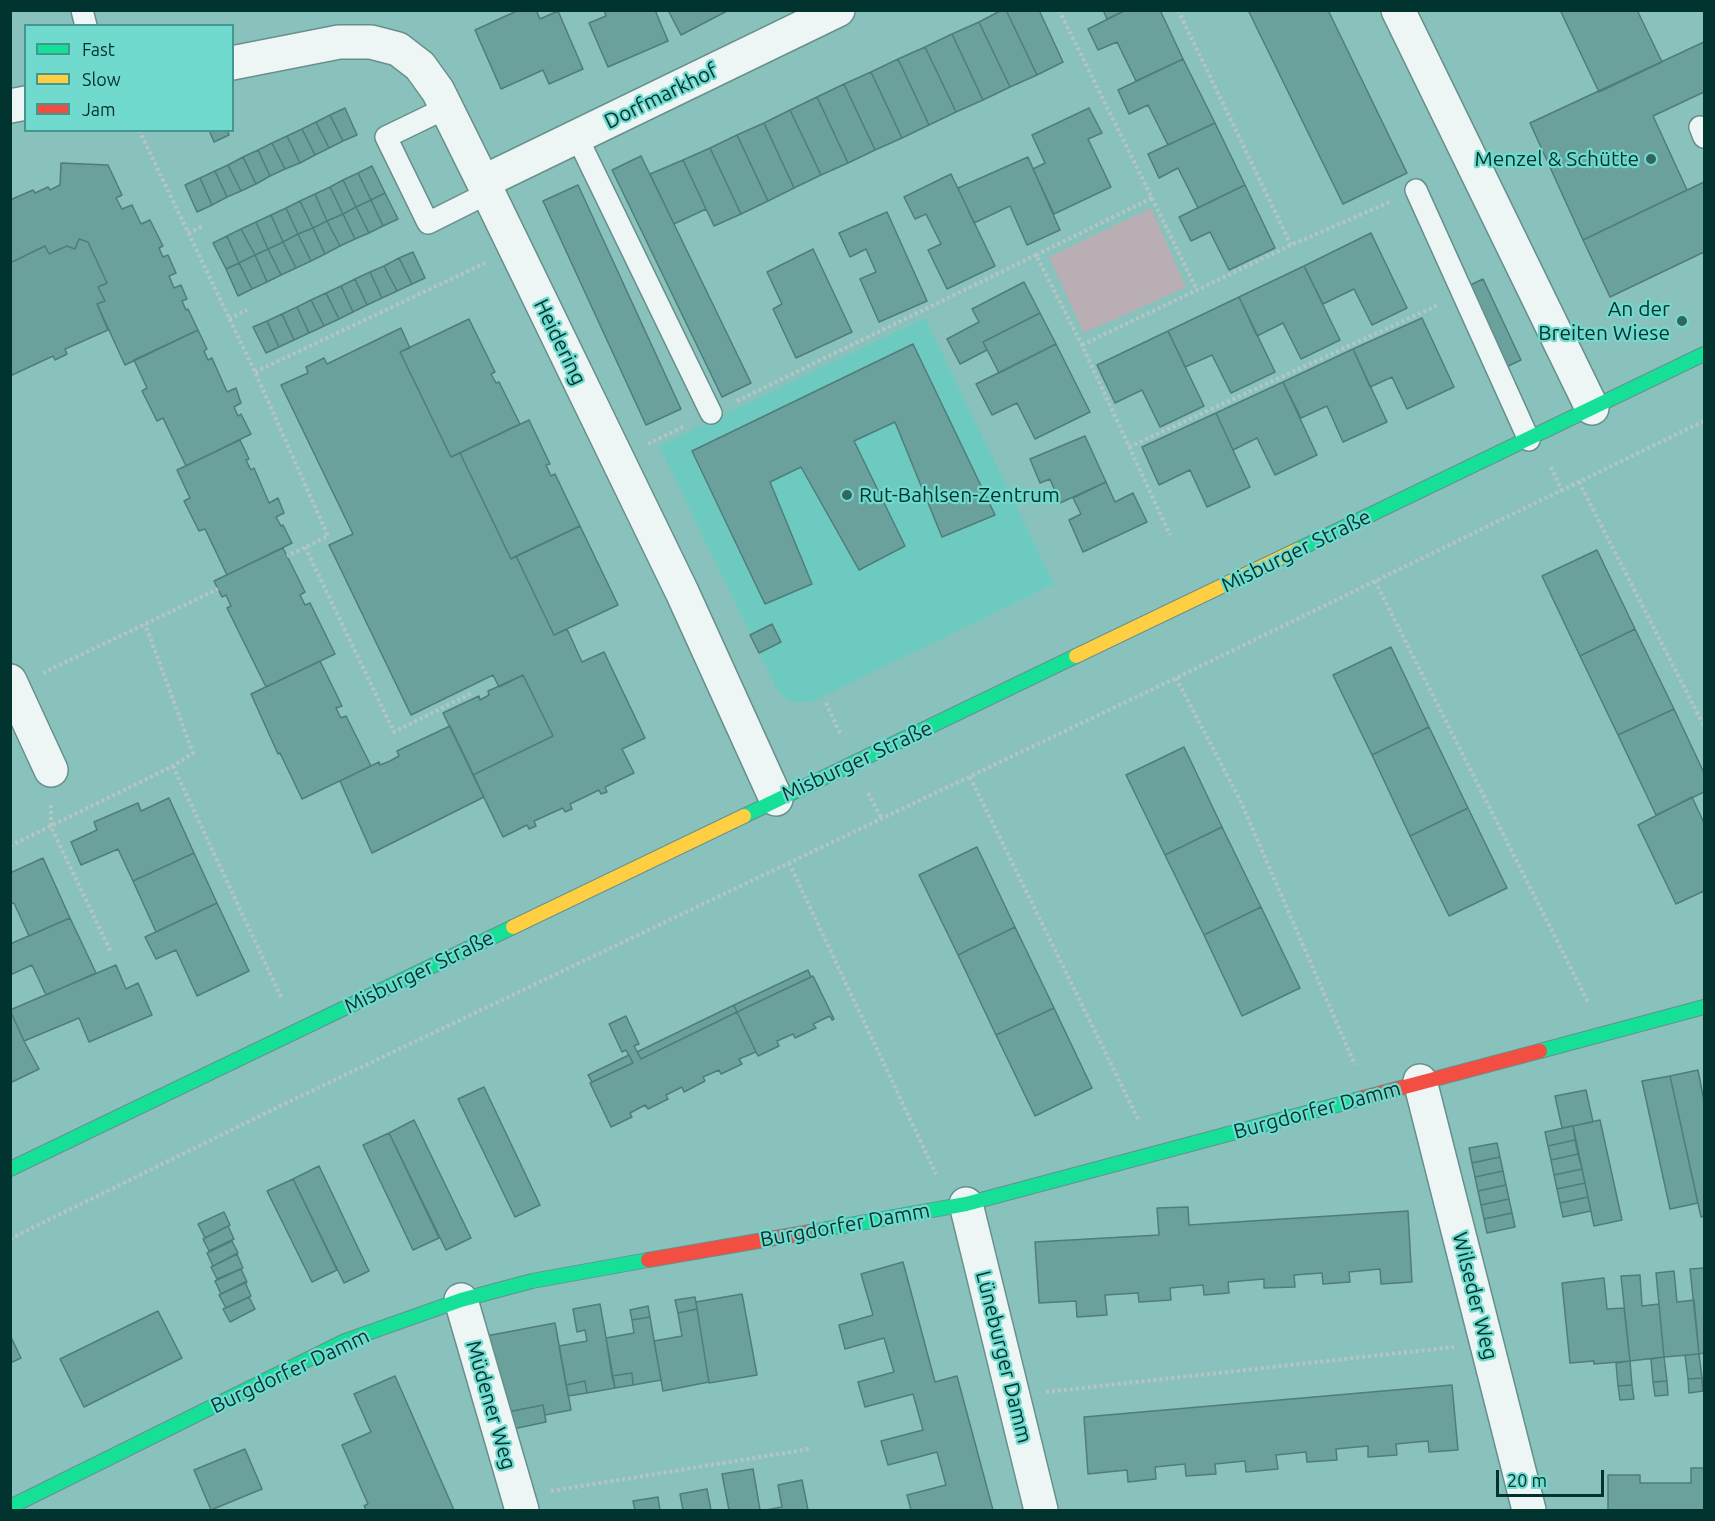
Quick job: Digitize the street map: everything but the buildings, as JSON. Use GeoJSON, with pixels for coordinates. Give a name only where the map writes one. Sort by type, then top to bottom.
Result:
{"type":"FeatureCollection","features":[{"type":"Feature","properties":{"kind":"street","name":"Dorfmarkhof"},"geometry":{"type":"LineString","coordinates":[[486,188],[577,137],[838,10]]}},
{"type":"Feature","properties":{"kind":"street"},"geometry":{"type":"LineString","coordinates":[[1398,10],[1592,408]]}},
{"type":"Feature","properties":{"kind":"street","name":"Heidering"},"geometry":{"type":"LineString","coordinates":[[234,63],[339,42],[371,42],[398,49],[420,66],[438,91],[486,188],[682,592],[776,799]]}},
{"type":"Feature","properties":{"kind":"street","name":"Misburger Straße"},"geometry":{"type":"LineString","coordinates":[[10,1169],[1704,354]]}},
{"type":"Feature","properties":{"kind":"street"},"geometry":{"type":"LineString","coordinates":[[12,684],[51,770]]}},
{"type":"Feature","properties":{"kind":"street","name":"Burgdorfer Damm"},"geometry":{"type":"LineString","coordinates":[[14,1507],[345,1341],[461,1300],[532,1281],[966,1203],[1704,1006]]}},
{"type":"Feature","properties":{"kind":"street","name":"Wilseder Weg"},"geometry":{"type":"LineString","coordinates":[[1420,1082],[1529,1510]]}},
{"type":"Feature","properties":{"kind":"street","name":"Lüneburger Damm"},"geometry":{"type":"LineString","coordinates":[[966,1203],[1041,1510]]}},
{"type":"Feature","properties":{"kind":"street","name":"Müdener Weg"},"geometry":{"type":"LineString","coordinates":[[461,1300],[520,1503]]}},
{"type":"Feature","properties":{"kind":"lane"},"geometry":{"type":"LineString","coordinates":[[446,108],[386,137],[428,223],[486,188]]}},
{"type":"Feature","properties":{"kind":"lane"},"geometry":{"type":"LineString","coordinates":[[577,137],[711,413]]}},
{"type":"Feature","properties":{"kind":"lane"},"geometry":{"type":"LineString","coordinates":[[1416,190],[1529,440]]}},
{"type":"Feature","properties":{"kind":"path"},"geometry":{"type":"LineString","coordinates":[[1059,10],[1197,290]]}},
{"type":"Feature","properties":{"kind":"path"},"geometry":{"type":"LineString","coordinates":[[1178,10],[1291,245]]}},
{"type":"Feature","properties":{"kind":"path"},"geometry":{"type":"LineString","coordinates":[[140,132],[255,372],[328,536],[287,556]]}},
{"type":"Feature","properties":{"kind":"path"},"geometry":{"type":"LineString","coordinates":[[1082,345],[1291,245],[1416,190]]}},
{"type":"Feature","properties":{"kind":"path"},"geometry":{"type":"LineString","coordinates":[[617,459],[1152,198]]}},
{"type":"Feature","properties":{"kind":"path"},"geometry":{"type":"LineString","coordinates":[[188,233],[203,225]]}},
{"type":"Feature","properties":{"kind":"path"},"geometry":{"type":"LineString","coordinates":[[255,372],[515,249]]}},
{"type":"Feature","properties":{"kind":"path"},"geometry":{"type":"LineString","coordinates":[[1036,255],[1082,345],[1170,535]]}},
{"type":"Feature","properties":{"kind":"path"},"geometry":{"type":"LineString","coordinates":[[1129,447],[1463,294]]}},
{"type":"Feature","properties":{"kind":"path"},"geometry":{"type":"LineString","coordinates":[[229,320],[247,310]]}},
{"type":"Feature","properties":{"kind":"path"},"geometry":{"type":"LineString","coordinates":[[10,1239],[278,1107],[1176,678],[1704,421]]}},
{"type":"Feature","properties":{"kind":"path"},"geometry":{"type":"LineString","coordinates":[[1579,482],[1704,726]]}},
{"type":"Feature","properties":{"kind":"path"},"geometry":{"type":"LineString","coordinates":[[305,547],[394,732],[472,693]]}},
{"type":"Feature","properties":{"kind":"path"},"geometry":{"type":"LineString","coordinates":[[1375,581],[1604,1034]]}},
{"type":"Feature","properties":{"kind":"path"},"geometry":{"type":"LineString","coordinates":[[12,684],[218,589]]}},
{"type":"Feature","properties":{"kind":"path"},"geometry":{"type":"LineString","coordinates":[[10,846],[173,766],[193,753],[146,624]]}},
{"type":"Feature","properties":{"kind":"path"},"geometry":{"type":"LineString","coordinates":[[1176,678],[1240,800],[1368,1096]]}},
{"type":"Feature","properties":{"kind":"path"},"geometry":{"type":"LineString","coordinates":[[825,704],[842,738]]}},
{"type":"Feature","properties":{"kind":"path"},"geometry":{"type":"LineString","coordinates":[[173,766],[282,1000]]}},
{"type":"Feature","properties":{"kind":"path"},"geometry":{"type":"LineString","coordinates":[[970,777],[1155,1154]]}},
{"type":"Feature","properties":{"kind":"path"},"geometry":{"type":"LineString","coordinates":[[865,787],[882,819]]}},
{"type":"Feature","properties":{"kind":"path"},"geometry":{"type":"LineString","coordinates":[[51,827],[111,952]]}},
{"type":"Feature","properties":{"kind":"path"},"geometry":{"type":"LineString","coordinates":[[789,863],[935,1173],[966,1203]]}},
{"type":"Feature","properties":{"kind":"path"},"geometry":{"type":"LineString","coordinates":[[1013,1396],[1486,1344]]}},
{"type":"Feature","properties":{"kind":"path"},"geometry":{"type":"LineString","coordinates":[[520,1503],[809,1449]]}},
{"type":"Feature","properties":{"kind":"shaded area"},"geometry":{"type":"Polygon","coordinates":[[[1151,208],[1186,287],[1084,333],[1049,257],[1151,208]]]}},
{"type":"Feature","properties":{"kind":"shaded area","name":"Rut-Bahlsen-Zentrum"},"geometry":{"type":"Polygon","coordinates":[[[925,318],[1054,584],[811,702],[788,700],[778,691],[659,446],[925,318]]]}},
{"type":"Feature","properties":{"kind":"traffic: fast"},"geometry":{"type":"LineString","coordinates":[[1297,550],[1704,354]]}},
{"type":"Feature","properties":{"kind":"traffic: fast"},"geometry":{"type":"LineString","coordinates":[[744,816],[1076,656]]}},
{"type":"Feature","properties":{"kind":"traffic: fast"},"geometry":{"type":"LineString","coordinates":[[10,1169],[513,927]]}},
{"type":"Feature","properties":{"kind":"traffic: fast"},"geometry":{"type":"LineString","coordinates":[[1540,1051],[1704,1007]]}},
{"type":"Feature","properties":{"kind":"traffic: fast"},"geometry":{"type":"LineString","coordinates":[[816,1231],[966,1204],[1363,1098]]}},
{"type":"Feature","properties":{"kind":"traffic: fast"},"geometry":{"type":"LineString","coordinates":[[10,1507],[345,1341],[461,1300],[532,1281],[648,1260]]}},
{"type":"Feature","properties":{"kind":"traffic: slow"},"geometry":{"type":"LineString","coordinates":[[1076,656],[1297,550]]}},
{"type":"Feature","properties":{"kind":"traffic: slow"},"geometry":{"type":"LineString","coordinates":[[513,927],[744,816]]}},
{"type":"Feature","properties":{"kind":"traffic: jam"},"geometry":{"type":"LineString","coordinates":[[1363,1098],[1540,1051]]}},
{"type":"Feature","properties":{"kind":"traffic: jam"},"geometry":{"type":"LineString","coordinates":[[648,1260],[816,1231]]}},
{"type":"Feature","properties":{"kind":"place","name":"Menzel & Schütte"},"geometry":{"type":"Point","coordinates":[1651,159]}},
{"type":"Feature","properties":{"kind":"place","name":"An der Breiten Wiese"},"geometry":{"type":"Point","coordinates":[1682,321]}},
{"type":"Feature","properties":{"kind":"place","name":"Rut-Bahlsen-Zentrum"},"geometry":{"type":"Point","coordinates":[847,495]}}]}
